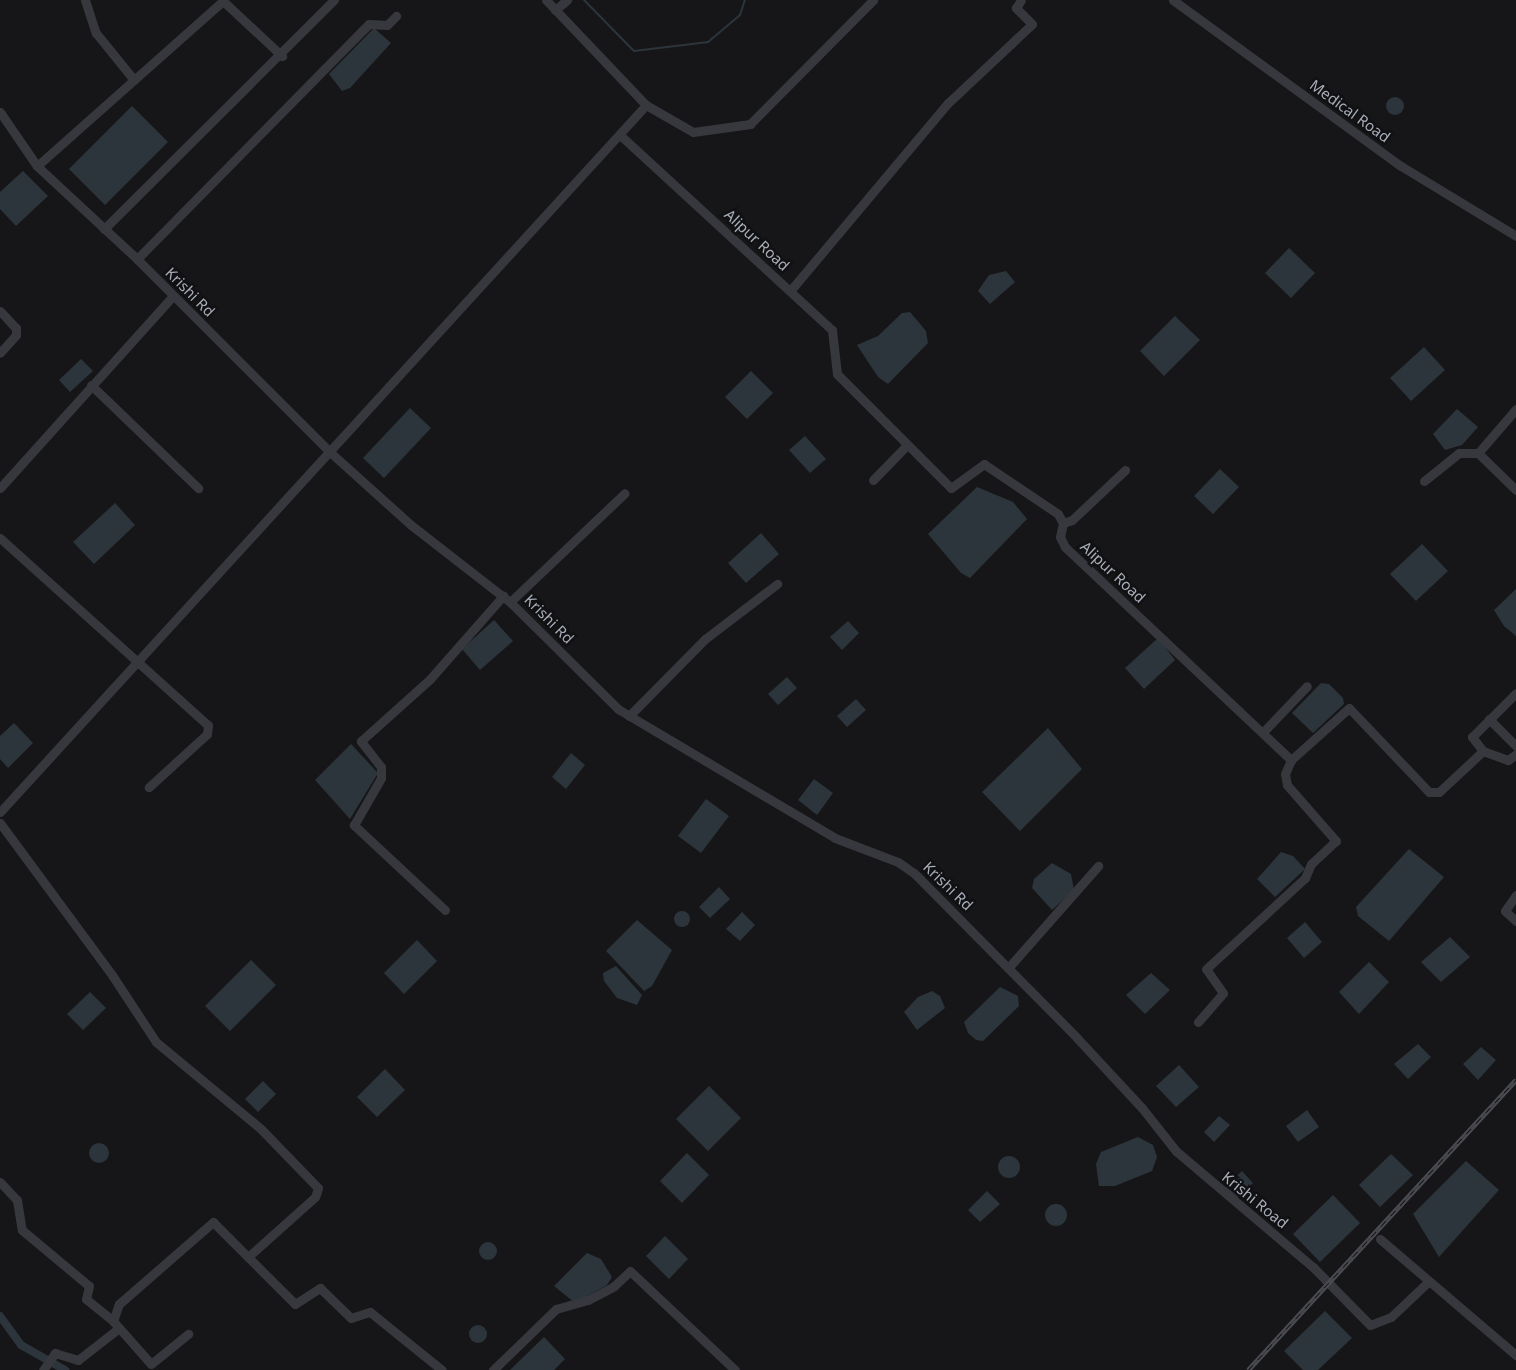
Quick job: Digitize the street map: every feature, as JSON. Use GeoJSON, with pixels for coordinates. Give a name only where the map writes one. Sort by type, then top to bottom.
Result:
{"type":"FeatureCollection","features":[{"type":"Feature","properties":{"kind":"street"},"geometry":{"type":"LineString","coordinates":[[85,0],[96,33],[134,80]]}},
{"type":"Feature","properties":{"kind":"street"},"geometry":{"type":"LineString","coordinates":[[104,229],[282,56],[334,0]]}},
{"type":"Feature","properties":{"kind":"street"},"geometry":{"type":"LineString","coordinates":[[546,0],[646,105],[693,132],[750,124],[873,0]]}},
{"type":"Feature","properties":{"kind":"street"},"geometry":{"type":"LineString","coordinates":[[555,10],[567,0]]}},
{"type":"Feature","properties":{"kind":"street"},"geometry":{"type":"LineString","coordinates":[[790,291],[948,103],[1032,24],[1016,8],[1021,0]]}},
{"type":"Feature","properties":{"kind":"street","name":"Medical Road"},"geometry":{"type":"LineString","coordinates":[[1173,0],[1401,166],[1516,236]]}},
{"type":"Feature","properties":{"kind":"street"},"geometry":{"type":"LineString","coordinates":[[37,166],[223,1],[282,56]]}},
{"type":"Feature","properties":{"kind":"street"},"geometry":{"type":"LineString","coordinates":[[137,260],[369,24],[387,25],[396,16]]}},
{"type":"Feature","properties":{"kind":"street"},"geometry":{"type":"LineString","coordinates":[[0,812],[136,660],[331,453],[646,105]]}},
{"type":"Feature","properties":{"kind":"street","name":"Krishi Rd"},"geometry":{"type":"LineString","coordinates":[[0,112],[37,166],[137,260],[331,453],[411,525],[507,599],[629,716],[835,838],[898,862],[914,873],[1077,1038]]}},
{"type":"Feature","properties":{"kind":"street","name":"Alipur Road"},"geometry":{"type":"LineString","coordinates":[[620,135],[832,330],[837,374],[951,488],[984,464],[1048,506],[1063,523],[1060,537],[1065,547],[1264,731],[1291,760]]}},
{"type":"Feature","properties":{"kind":"street"},"geometry":{"type":"LineString","coordinates":[[0,488],[173,296]]}},
{"type":"Feature","properties":{"kind":"street"},"geometry":{"type":"LineString","coordinates":[[0,311],[16,328],[16,335],[0,352]]}},
{"type":"Feature","properties":{"kind":"street"},"geometry":{"type":"LineString","coordinates":[[91,385],[198,488]]}},
{"type":"Feature","properties":{"kind":"street"},"geometry":{"type":"LineString","coordinates":[[1478,453],[1516,409]]}},
{"type":"Feature","properties":{"kind":"street"},"geometry":{"type":"LineString","coordinates":[[873,480],[908,445]]}},
{"type":"Feature","properties":{"kind":"street"},"geometry":{"type":"LineString","coordinates":[[1424,481],[1459,453],[1478,453],[1516,490]]}},
{"type":"Feature","properties":{"kind":"street"},"geometry":{"type":"LineString","coordinates":[[1063,523],[1072,520],[1125,470]]}},
{"type":"Feature","properties":{"kind":"street"},"geometry":{"type":"LineString","coordinates":[[445,910],[354,825],[381,778],[381,767],[362,741],[430,679],[507,599],[625,493]]}},
{"type":"Feature","properties":{"kind":"street"},"geometry":{"type":"LineString","coordinates":[[0,538],[209,729],[148,787]]}},
{"type":"Feature","properties":{"kind":"street"},"geometry":{"type":"LineString","coordinates":[[629,716],[705,639],[777,584]]}},
{"type":"Feature","properties":{"kind":"street"},"geometry":{"type":"LineString","coordinates":[[1264,731],[1307,686]]}},
{"type":"Feature","properties":{"kind":"street"},"geometry":{"type":"LineString","coordinates":[[1516,693],[1472,737],[1483,751],[1508,760],[1516,754]]}},
{"type":"Feature","properties":{"kind":"street"},"geometry":{"type":"LineString","coordinates":[[1198,1022],[1223,993],[1206,969],[1305,878],[1311,864],[1336,841],[1287,785],[1285,774],[1291,760],[1349,708],[1429,792],[1439,792],[1450,784],[1483,751]]}},
{"type":"Feature","properties":{"kind":"street"},"geometry":{"type":"LineString","coordinates":[[1489,719],[1516,746]]}},
{"type":"Feature","properties":{"kind":"street"},"geometry":{"type":"LineString","coordinates":[[0,823],[112,975],[156,1042],[261,1129],[318,1188],[315,1197],[248,1257]]}},
{"type":"Feature","properties":{"kind":"street"},"geometry":{"type":"LineString","coordinates":[[1009,967],[1098,866]]}},
{"type":"Feature","properties":{"kind":"street"},"geometry":{"type":"LineString","coordinates":[[1516,895],[1505,911],[1516,921]]}},
{"type":"Feature","properties":{"kind":"street","name":"Krishi Road"},"geometry":{"type":"LineString","coordinates":[[1077,1038],[1142,1108],[1176,1151],[1313,1267],[1370,1325],[1391,1317],[1429,1281]]}},
{"type":"Feature","properties":{"kind":"street"},"geometry":{"type":"LineString","coordinates":[[0,1182],[17,1200],[22,1230],[89,1287],[86,1299],[116,1324],[151,1364],[188,1335]]}},
{"type":"Feature","properties":{"kind":"street"},"geometry":{"type":"LineString","coordinates":[[43,1370],[55,1353],[78,1360],[116,1324],[119,1304],[213,1222],[295,1304],[320,1288],[351,1318],[370,1312],[442,1370]]}},
{"type":"Feature","properties":{"kind":"street"},"geometry":{"type":"LineString","coordinates":[[1380,1239],[1516,1355]]}},
{"type":"Feature","properties":{"kind":"street"},"geometry":{"type":"LineString","coordinates":[[493,1370],[550,1314],[562,1306],[588,1300],[614,1286],[630,1271],[735,1370]]}},
{"type":"Feature","properties":{"kind":"shaded area"},"geometry":{"type":"Polygon","coordinates":[[[374,28],[391,43],[350,88],[342,91],[329,74],[374,28]]]}},
{"type":"Feature","properties":{"kind":"shaded area"},"geometry":{"type":"Polygon","coordinates":[[[1395,97],[1401,100],[1404,106],[1401,112],[1395,115],[1389,112],[1386,106],[1389,100],[1395,97]]]}},
{"type":"Feature","properties":{"kind":"shaded area"},"geometry":{"type":"Polygon","coordinates":[[[132,106],[168,142],[105,205],[69,169],[132,106]]]}},
{"type":"Feature","properties":{"kind":"shaded area"},"geometry":{"type":"Polygon","coordinates":[[[23,171],[48,196],[16,226],[0,209],[0,192],[23,171]]]}},
{"type":"Feature","properties":{"kind":"shaded area"},"geometry":{"type":"Polygon","coordinates":[[[1289,248],[1315,273],[1291,298],[1265,273],[1289,248]]]}},
{"type":"Feature","properties":{"kind":"shaded area"},"geometry":{"type":"Polygon","coordinates":[[[1006,271],[1015,282],[990,304],[978,291],[989,275],[1006,271]]]}},
{"type":"Feature","properties":{"kind":"shaded area"},"geometry":{"type":"Polygon","coordinates":[[[910,312],[926,331],[928,343],[888,384],[878,377],[857,345],[878,336],[902,313],[910,312]]]}},
{"type":"Feature","properties":{"kind":"shaded area"},"geometry":{"type":"Polygon","coordinates":[[[1175,316],[1200,340],[1164,376],[1140,351],[1175,316]]]}},
{"type":"Feature","properties":{"kind":"shaded area"},"geometry":{"type":"Polygon","coordinates":[[[1424,347],[1445,370],[1411,401],[1390,378],[1424,347]]]}},
{"type":"Feature","properties":{"kind":"shaded area"},"geometry":{"type":"Polygon","coordinates":[[[81,359],[93,371],[70,392],[59,380],[81,359]]]}},
{"type":"Feature","properties":{"kind":"shaded area"},"geometry":{"type":"Polygon","coordinates":[[[751,371],[773,393],[747,419],[725,397],[751,371]]]}},
{"type":"Feature","properties":{"kind":"shaded area"},"geometry":{"type":"Polygon","coordinates":[[[410,408],[431,428],[384,478],[363,458],[410,408]]]}},
{"type":"Feature","properties":{"kind":"shaded area"},"geometry":{"type":"Polygon","coordinates":[[[1457,409],[1478,427],[1462,445],[1445,450],[1433,434],[1457,409]]]}},
{"type":"Feature","properties":{"kind":"shaded area"},"geometry":{"type":"Polygon","coordinates":[[[805,436],[826,459],[810,473],[789,450],[805,436]]]}},
{"type":"Feature","properties":{"kind":"shaded area"},"geometry":{"type":"Polygon","coordinates":[[[1220,469],[1239,487],[1213,514],[1194,496],[1220,469]]]}},
{"type":"Feature","properties":{"kind":"shaded area"},"geometry":{"type":"Polygon","coordinates":[[[977,487],[1013,502],[1027,519],[970,578],[961,573],[928,534],[977,487]]]}},
{"type":"Feature","properties":{"kind":"shaded area"},"geometry":{"type":"Polygon","coordinates":[[[115,503],[135,525],[94,564],[73,542],[115,503]]]}},
{"type":"Feature","properties":{"kind":"shaded area"},"geometry":{"type":"Polygon","coordinates":[[[761,533],[779,554],[746,583],[728,563],[761,533]]]}},
{"type":"Feature","properties":{"kind":"shaded area"},"geometry":{"type":"Polygon","coordinates":[[[1422,544],[1448,571],[1416,601],[1390,574],[1422,544]]]}},
{"type":"Feature","properties":{"kind":"shaded area"},"geometry":{"type":"Polygon","coordinates":[[[1516,589],[1516,636],[1504,626],[1494,610],[1516,589]]]}},
{"type":"Feature","properties":{"kind":"shaded area"},"geometry":{"type":"Polygon","coordinates":[[[494,620],[513,641],[480,670],[462,649],[494,620]]]}},
{"type":"Feature","properties":{"kind":"shaded area"},"geometry":{"type":"Polygon","coordinates":[[[848,621],[859,633],[842,650],[830,637],[848,621]]]}},
{"type":"Feature","properties":{"kind":"shaded area"},"geometry":{"type":"Polygon","coordinates":[[[1158,638],[1175,660],[1144,689],[1125,668],[1158,638]]]}},
{"type":"Feature","properties":{"kind":"shaded area"},"geometry":{"type":"Polygon","coordinates":[[[787,677],[797,688],[778,705],[768,694],[787,677]]]}},
{"type":"Feature","properties":{"kind":"shaded area"},"geometry":{"type":"Polygon","coordinates":[[[1321,683],[1329,684],[1343,698],[1344,704],[1313,733],[1292,713],[1321,683]]]}},
{"type":"Feature","properties":{"kind":"shaded area"},"geometry":{"type":"Polygon","coordinates":[[[856,699],[866,710],[847,727],[837,716],[856,699]]]}},
{"type":"Feature","properties":{"kind":"shaded area"},"geometry":{"type":"Polygon","coordinates":[[[14,723],[33,743],[8,768],[0,759],[0,736],[14,723]]]}},
{"type":"Feature","properties":{"kind":"shaded area"},"geometry":{"type":"Polygon","coordinates":[[[1048,728],[1082,769],[1020,831],[982,792],[1048,728]]]}},
{"type":"Feature","properties":{"kind":"shaded area"},"geometry":{"type":"Polygon","coordinates":[[[351,744],[378,773],[350,819],[315,780],[351,744]]]}},
{"type":"Feature","properties":{"kind":"shaded area"},"geometry":{"type":"Polygon","coordinates":[[[571,753],[585,765],[566,789],[552,777],[571,753]]]}},
{"type":"Feature","properties":{"kind":"shaded area"},"geometry":{"type":"Polygon","coordinates":[[[814,779],[833,793],[817,815],[798,800],[814,779]]]}},
{"type":"Feature","properties":{"kind":"shaded area"},"geometry":{"type":"Polygon","coordinates":[[[706,799],[729,816],[701,853],[678,836],[706,799]]]}},
{"type":"Feature","properties":{"kind":"shaded area"},"geometry":{"type":"Polygon","coordinates":[[[1409,849],[1444,877],[1389,941],[1358,916],[1356,907],[1409,849]]]}},
{"type":"Feature","properties":{"kind":"shaded area"},"geometry":{"type":"Polygon","coordinates":[[[1281,852],[1293,856],[1305,869],[1275,897],[1257,879],[1281,852]]]}},
{"type":"Feature","properties":{"kind":"shaded area"},"geometry":{"type":"Polygon","coordinates":[[[1052,863],[1071,874],[1074,890],[1052,910],[1032,888],[1034,879],[1052,863]]]}},
{"type":"Feature","properties":{"kind":"shaded area"},"geometry":{"type":"Polygon","coordinates":[[[719,887],[730,899],[710,918],[699,907],[719,887]]]}},
{"type":"Feature","properties":{"kind":"shaded area"},"geometry":{"type":"Polygon","coordinates":[[[682,911],[690,919],[682,927],[674,919],[682,911]]]}},
{"type":"Feature","properties":{"kind":"shaded area"},"geometry":{"type":"Polygon","coordinates":[[[742,912],[755,925],[740,941],[726,929],[742,912]]]}},
{"type":"Feature","properties":{"kind":"shaded area"},"geometry":{"type":"Polygon","coordinates":[[[637,920],[672,950],[652,986],[644,991],[606,951],[637,920]]]}},
{"type":"Feature","properties":{"kind":"shaded area"},"geometry":{"type":"Polygon","coordinates":[[[1305,922],[1322,942],[1304,958],[1287,938],[1305,922]]]}},
{"type":"Feature","properties":{"kind":"shaded area"},"geometry":{"type":"Polygon","coordinates":[[[1450,937],[1470,957],[1441,982],[1421,962],[1450,937]]]}},
{"type":"Feature","properties":{"kind":"shaded area"},"geometry":{"type":"Polygon","coordinates":[[[417,940],[437,961],[404,994],[384,973],[417,940]]]}},
{"type":"Feature","properties":{"kind":"shaded area"},"geometry":{"type":"Polygon","coordinates":[[[251,960],[276,985],[230,1031],[205,1006],[251,960]]]}},
{"type":"Feature","properties":{"kind":"shaded area"},"geometry":{"type":"Polygon","coordinates":[[[1369,962],[1389,982],[1359,1014],[1339,992],[1369,962]]]}},
{"type":"Feature","properties":{"kind":"shaded area"},"geometry":{"type":"Polygon","coordinates":[[[616,966],[642,995],[637,1005],[617,998],[604,981],[603,973],[616,966]]]}},
{"type":"Feature","properties":{"kind":"shaded area"},"geometry":{"type":"Polygon","coordinates":[[[1151,973],[1170,990],[1145,1014],[1126,995],[1151,973]]]}},
{"type":"Feature","properties":{"kind":"shaded area"},"geometry":{"type":"Polygon","coordinates":[[[1000,987],[1018,996],[1019,1006],[983,1041],[976,1040],[968,1033],[964,1022],[1000,987]]]}},
{"type":"Feature","properties":{"kind":"shaded area"},"geometry":{"type":"Polygon","coordinates":[[[932,991],[940,996],[945,1008],[917,1030],[904,1012],[918,997],[932,991]]]}},
{"type":"Feature","properties":{"kind":"shaded area"},"geometry":{"type":"Polygon","coordinates":[[[90,992],[106,1008],[83,1030],[67,1014],[90,992]]]}},
{"type":"Feature","properties":{"kind":"shaded area"},"geometry":{"type":"Polygon","coordinates":[[[1418,1044],[1431,1057],[1408,1079],[1394,1064],[1418,1044]]]}},
{"type":"Feature","properties":{"kind":"shaded area"},"geometry":{"type":"Polygon","coordinates":[[[1481,1047],[1496,1060],[1478,1080],[1463,1064],[1481,1047]]]}},
{"type":"Feature","properties":{"kind":"shaded area"},"geometry":{"type":"Polygon","coordinates":[[[1179,1065],[1199,1087],[1176,1107],[1156,1086],[1179,1065]]]}},
{"type":"Feature","properties":{"kind":"shaded area"},"geometry":{"type":"Polygon","coordinates":[[[385,1069],[405,1090],[377,1117],[357,1097],[385,1069]]]}},
{"type":"Feature","properties":{"kind":"shaded area"},"geometry":{"type":"Polygon","coordinates":[[[263,1081],[276,1094],[258,1112],[245,1099],[263,1081]]]}},
{"type":"Feature","properties":{"kind":"shaded area"},"geometry":{"type":"Polygon","coordinates":[[[709,1086],[741,1118],[708,1151],[676,1119],[709,1086]]]}},
{"type":"Feature","properties":{"kind":"shaded area"},"geometry":{"type":"Polygon","coordinates":[[[1307,1110],[1319,1127],[1298,1142],[1286,1126],[1307,1110]]]}},
{"type":"Feature","properties":{"kind":"shaded area"},"geometry":{"type":"Polygon","coordinates":[[[1219,1116],[1230,1125],[1214,1142],[1204,1132],[1219,1116]]]}},
{"type":"Feature","properties":{"kind":"shaded area"},"geometry":{"type":"Polygon","coordinates":[[[1138,1137],[1153,1145],[1157,1157],[1152,1171],[1115,1186],[1099,1186],[1096,1164],[1101,1152],[1138,1137]]]}},
{"type":"Feature","properties":{"kind":"shaded area"},"geometry":{"type":"Polygon","coordinates":[[[99,1143],[106,1146],[109,1153],[106,1160],[99,1163],[92,1160],[89,1153],[92,1146],[99,1143]]]}},
{"type":"Feature","properties":{"kind":"shaded area"},"geometry":{"type":"Polygon","coordinates":[[[687,1153],[709,1175],[682,1203],[660,1181],[687,1153]]]}},
{"type":"Feature","properties":{"kind":"shaded area"},"geometry":{"type":"Polygon","coordinates":[[[1391,1154],[1413,1175],[1380,1207],[1359,1185],[1391,1154]]]}},
{"type":"Feature","properties":{"kind":"shaded area"},"geometry":{"type":"Polygon","coordinates":[[[1009,1156],[1017,1159],[1020,1167],[1017,1175],[1009,1178],[1001,1175],[998,1167],[1001,1159],[1009,1156]]]}},
{"type":"Feature","properties":{"kind":"shaded area"},"geometry":{"type":"Polygon","coordinates":[[[1466,1161],[1499,1190],[1439,1257],[1413,1214],[1466,1161]]]}},
{"type":"Feature","properties":{"kind":"shaded area"},"geometry":{"type":"Polygon","coordinates":[[[1242,1171],[1253,1183],[1236,1199],[1225,1187],[1242,1171]]]}},
{"type":"Feature","properties":{"kind":"shaded area"},"geometry":{"type":"Polygon","coordinates":[[[987,1191],[1000,1204],[980,1222],[968,1210],[987,1191]]]}},
{"type":"Feature","properties":{"kind":"shaded area"},"geometry":{"type":"Polygon","coordinates":[[[1333,1195],[1360,1223],[1320,1262],[1293,1234],[1333,1195]]]}},
{"type":"Feature","properties":{"kind":"shaded area"},"geometry":{"type":"Polygon","coordinates":[[[1056,1204],[1064,1207],[1067,1215],[1064,1223],[1056,1226],[1048,1223],[1045,1215],[1048,1207],[1056,1204]]]}},
{"type":"Feature","properties":{"kind":"shaded area"},"geometry":{"type":"Polygon","coordinates":[[[665,1236],[688,1259],[669,1279],[646,1256],[665,1236]]]}},
{"type":"Feature","properties":{"kind":"shaded area"},"geometry":{"type":"Polygon","coordinates":[[[488,1242],[494,1245],[497,1251],[494,1257],[488,1260],[482,1257],[479,1251],[482,1245],[488,1242]]]}},
{"type":"Feature","properties":{"kind":"shaded area"},"geometry":{"type":"Polygon","coordinates":[[[587,1253],[601,1259],[612,1277],[607,1285],[575,1303],[554,1286],[587,1253]]]}},
{"type":"Feature","properties":{"kind":"shaded area"},"geometry":{"type":"Polygon","coordinates":[[[1325,1311],[1352,1338],[1318,1370],[1303,1370],[1284,1351],[1325,1311]]]}},
{"type":"Feature","properties":{"kind":"shaded area"},"geometry":{"type":"Polygon","coordinates":[[[478,1325],[484,1328],[487,1334],[484,1340],[478,1343],[472,1340],[469,1334],[472,1328],[478,1325]]]}},
{"type":"Feature","properties":{"kind":"shaded area"},"geometry":{"type":"Polygon","coordinates":[[[544,1337],[565,1359],[554,1370],[510,1370],[544,1337]]]}},
{"type":"Feature","properties":{"kind":"waterway"},"geometry":{"type":"LineString","coordinates":[[584,0],[634,51],[708,42],[740,15],[745,0]]}},
{"type":"Feature","properties":{"kind":"waterway"},"geometry":{"type":"LineString","coordinates":[[0,1316],[21,1345],[65,1370]]}},
{"type":"Feature","properties":{"kind":"railway"},"geometry":{"type":"LineString","coordinates":[[1248,1370],[1516,1080]]}}]}
